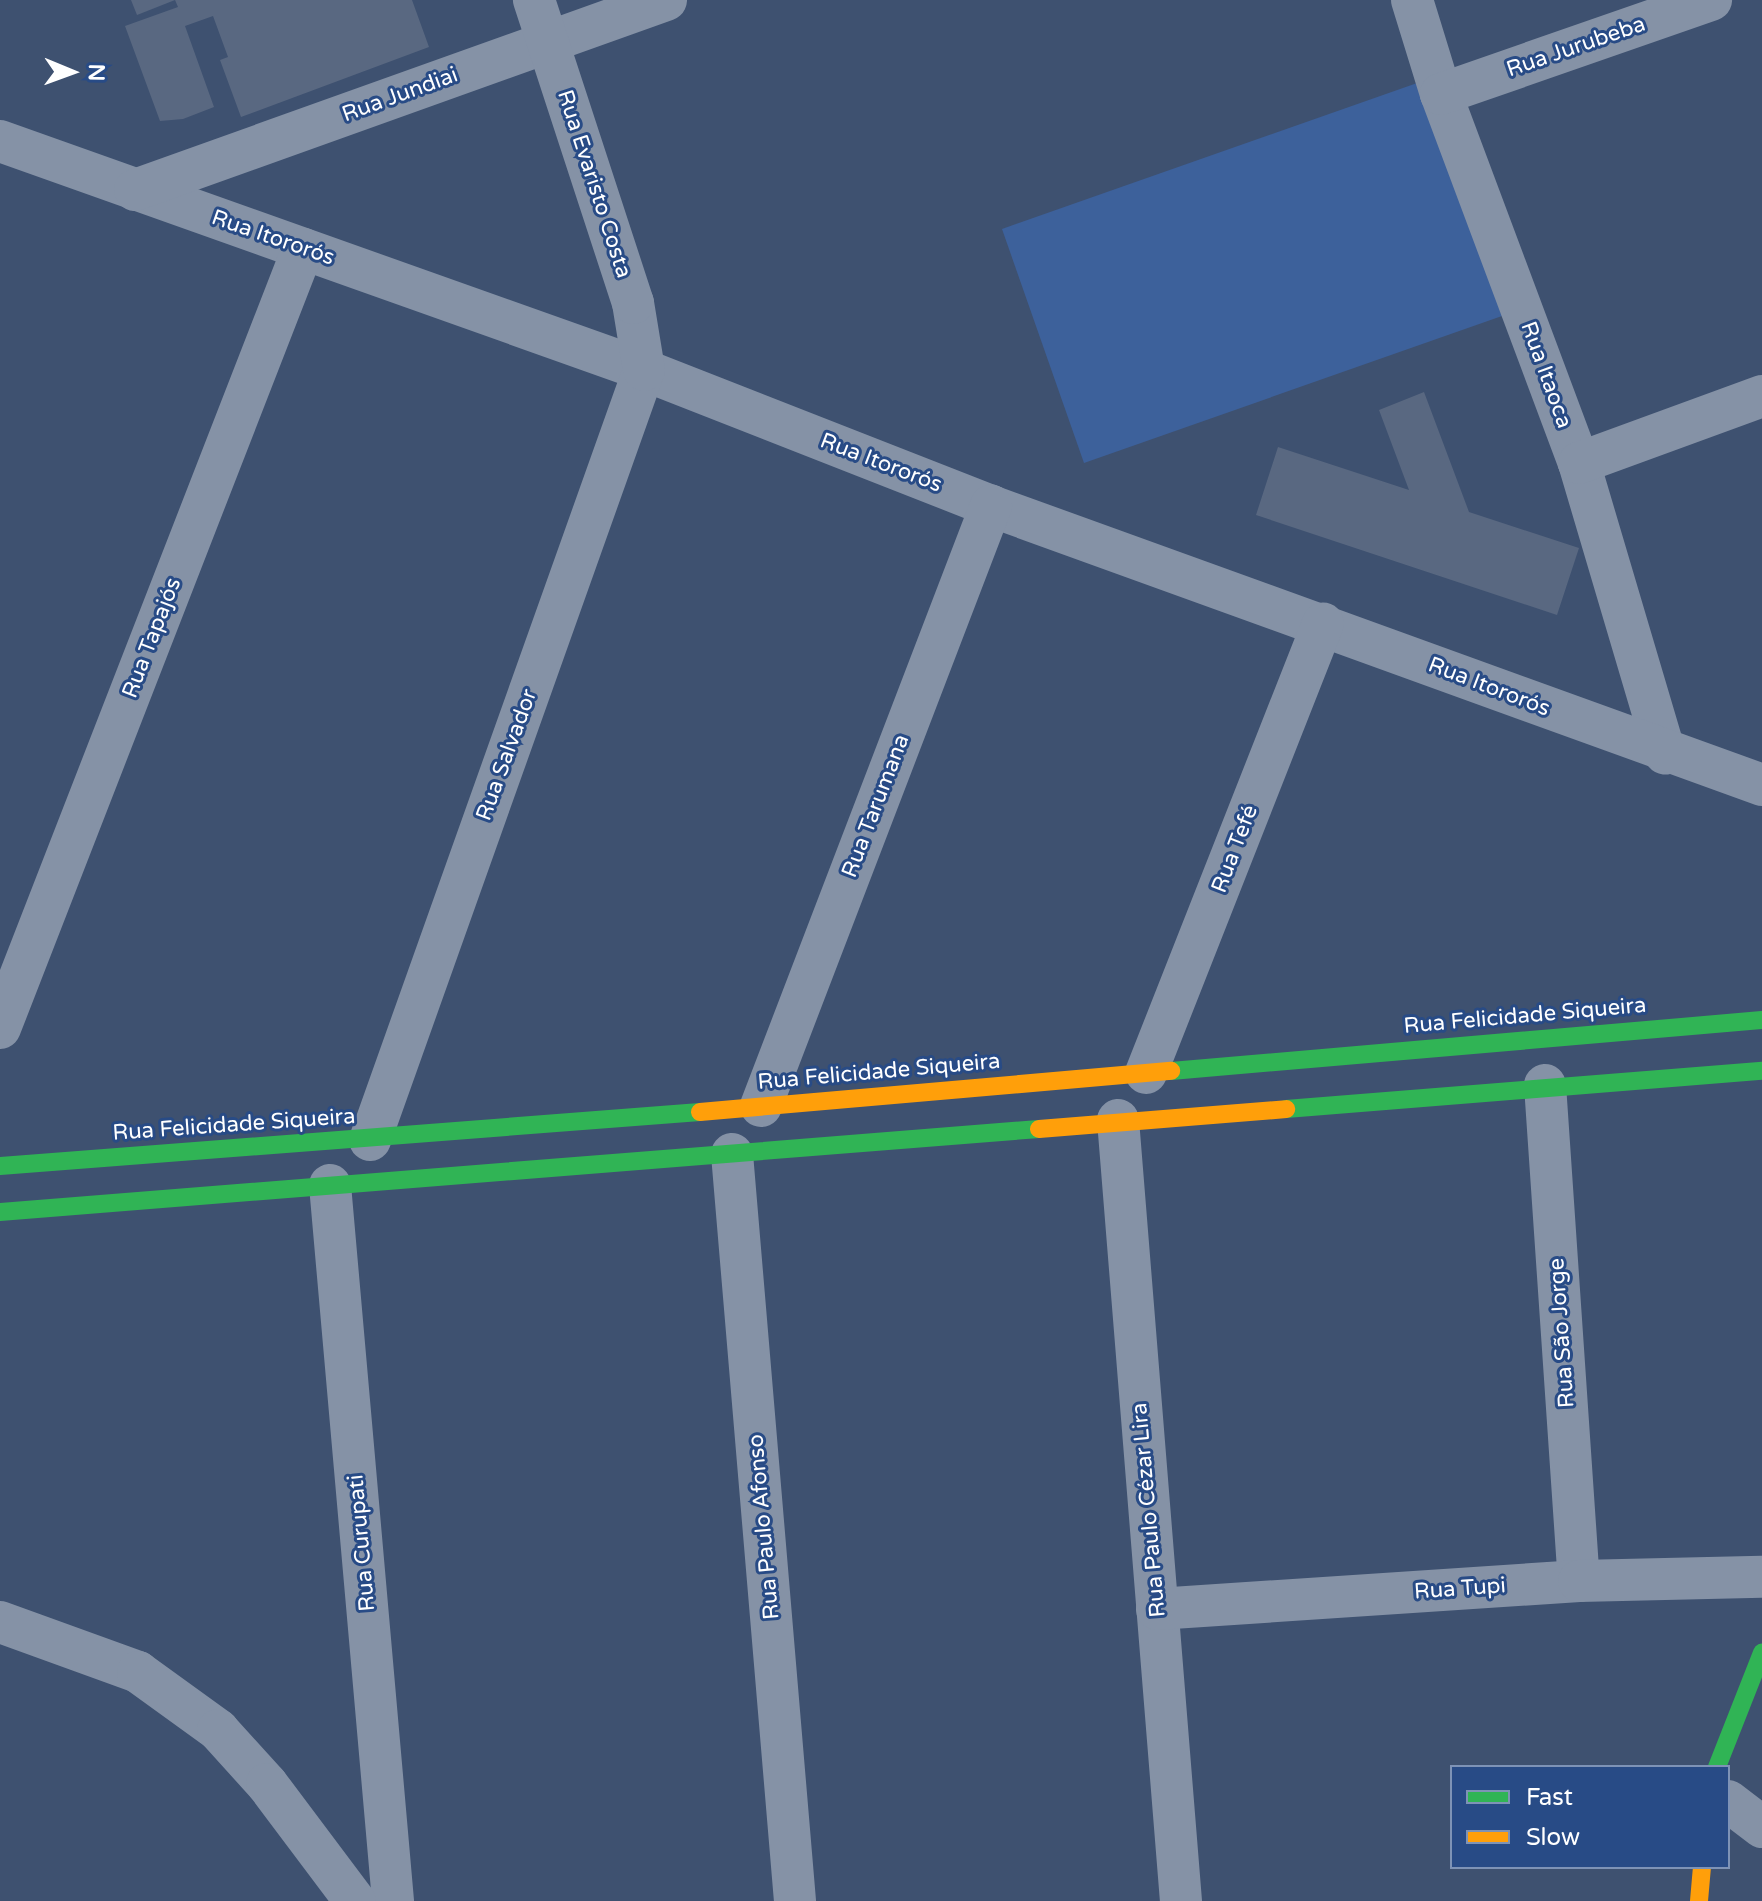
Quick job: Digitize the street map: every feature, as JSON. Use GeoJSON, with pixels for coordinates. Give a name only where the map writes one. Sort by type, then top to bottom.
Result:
{"type":"FeatureCollection","features":[{"type":"Feature","properties":{"kind":"street","name":"Rua Evaristo Costa"},"geometry":{"type":"LineString","coordinates":[[534,0],[633,303],[644,370]]}},
{"type":"Feature","properties":{"kind":"street","name":"Rua Jundiai"},"geometry":{"type":"LineString","coordinates":[[135,190],[666,0]]}},
{"type":"Feature","properties":{"kind":"street","name":"Rua Itaoca"},"geometry":{"type":"LineString","coordinates":[[1412,0],[1441,94],[1579,463],[1665,754]]}},
{"type":"Feature","properties":{"kind":"street","name":"Rua Jurubeba"},"geometry":{"type":"LineString","coordinates":[[1441,94],[1711,0]]}},
{"type":"Feature","properties":{"kind":"street","name":"Rua Itororós"},"geometry":{"type":"LineString","coordinates":[[0,141],[644,370],[991,506],[1323,624],[1665,754],[1758,781]]}},
{"type":"Feature","properties":{"kind":"street","name":"Rua Tapajós"},"geometry":{"type":"LineString","coordinates":[[0,1028],[303,249]]}},
{"type":"Feature","properties":{"kind":"street","name":"Rua Salvador"},"geometry":{"type":"LineString","coordinates":[[370,1140],[644,370]]}},
{"type":"Feature","properties":{"kind":"street"},"geometry":{"type":"LineString","coordinates":[[1579,463],[1762,396]]}},
{"type":"Feature","properties":{"kind":"street","name":"Rua Tarumana"},"geometry":{"type":"LineString","coordinates":[[761,1106],[991,506]]}},
{"type":"Feature","properties":{"kind":"street","name":"Rua Tefé"},"geometry":{"type":"LineString","coordinates":[[1146,1073],[1323,624]]}},
{"type":"Feature","properties":{"kind":"street","name":"Rua Felicidade Siqueira"},"geometry":{"type":"LineString","coordinates":[[0,1166],[370,1140],[1762,1020]]}},
{"type":"Feature","properties":{"kind":"street"},"geometry":{"type":"LineString","coordinates":[[0,1212],[1545,1085],[1762,1071]]}},
{"type":"Feature","properties":{"kind":"street","name":"Rua São Jorge"},"geometry":{"type":"LineString","coordinates":[[1545,1085],[1579,1581]]}},
{"type":"Feature","properties":{"kind":"street","name":"Rua Paulo Cézar Lira"},"geometry":{"type":"LineString","coordinates":[[1118,1120],[1181,1901]]}},
{"type":"Feature","properties":{"kind":"street","name":"Rua Paulo Afonso"},"geometry":{"type":"LineString","coordinates":[[732,1154],[795,1901]]}},
{"type":"Feature","properties":{"kind":"street","name":"Rua Curupati"},"geometry":{"type":"LineString","coordinates":[[330,1185],[393,1901]]}},
{"type":"Feature","properties":{"kind":"street","name":"Rua Tupi"},"geometry":{"type":"LineString","coordinates":[[1157,1609],[1579,1581],[1762,1577]]}},
{"type":"Feature","properties":{"kind":"street"},"geometry":{"type":"LineString","coordinates":[[0,1622],[138,1672],[218,1730],[267,1784],[355,1901]]}},
{"type":"Feature","properties":{"kind":"street"},"geometry":{"type":"LineString","coordinates":[[1718,1765],[1762,1653]]}},
{"type":"Feature","properties":{"kind":"street"},"geometry":{"type":"LineString","coordinates":[[1730,1803],[1762,1827]]}},
{"type":"Feature","properties":{"kind":"street"},"geometry":{"type":"LineString","coordinates":[[1699,1901],[1702,1869]]}},
{"type":"Feature","properties":{"kind":"shaded area"},"geometry":{"type":"Polygon","coordinates":[[[1420,82],[1502,316],[1084,463],[1002,229],[1420,82]]]}},
{"type":"Feature","properties":{"kind":"building"},"geometry":{"type":"Polygon","coordinates":[[[131,0],[175,0],[137,15],[131,0]]]}},
{"type":"Feature","properties":{"kind":"building"},"geometry":{"type":"Polygon","coordinates":[[[175,0],[412,0],[429,47],[241,117],[220,60],[228,57],[213,16],[185,26],[214,107],[183,119],[160,121],[125,26],[178,7],[175,0]]]}},
{"type":"Feature","properties":{"kind":"building"},"geometry":{"type":"Polygon","coordinates":[[[1424,392],[1469,512],[1579,548],[1557,615],[1256,515],[1278,447],[1409,490],[1379,410],[1424,392]]]}},
{"type":"Feature","properties":{"kind":"traffic: fast"},"geometry":{"type":"LineString","coordinates":[[1171,1071],[1762,1020]]}},
{"type":"Feature","properties":{"kind":"traffic: fast"},"geometry":{"type":"LineString","coordinates":[[1286,1109],[1762,1071]]}},
{"type":"Feature","properties":{"kind":"traffic: fast"},"geometry":{"type":"LineString","coordinates":[[0,1166],[700,1112]]}},
{"type":"Feature","properties":{"kind":"traffic: fast"},"geometry":{"type":"LineString","coordinates":[[0,1212],[1039,1129]]}},
{"type":"Feature","properties":{"kind":"traffic: fast"},"geometry":{"type":"LineString","coordinates":[[1718,1765],[1762,1653]]}},
{"type":"Feature","properties":{"kind":"traffic: slow"},"geometry":{"type":"LineString","coordinates":[[700,1112],[1171,1071]]}},
{"type":"Feature","properties":{"kind":"traffic: slow"},"geometry":{"type":"LineString","coordinates":[[1039,1129],[1286,1109]]}},
{"type":"Feature","properties":{"kind":"traffic: slow"},"geometry":{"type":"LineString","coordinates":[[1699,1901],[1702,1869]]}}]}
